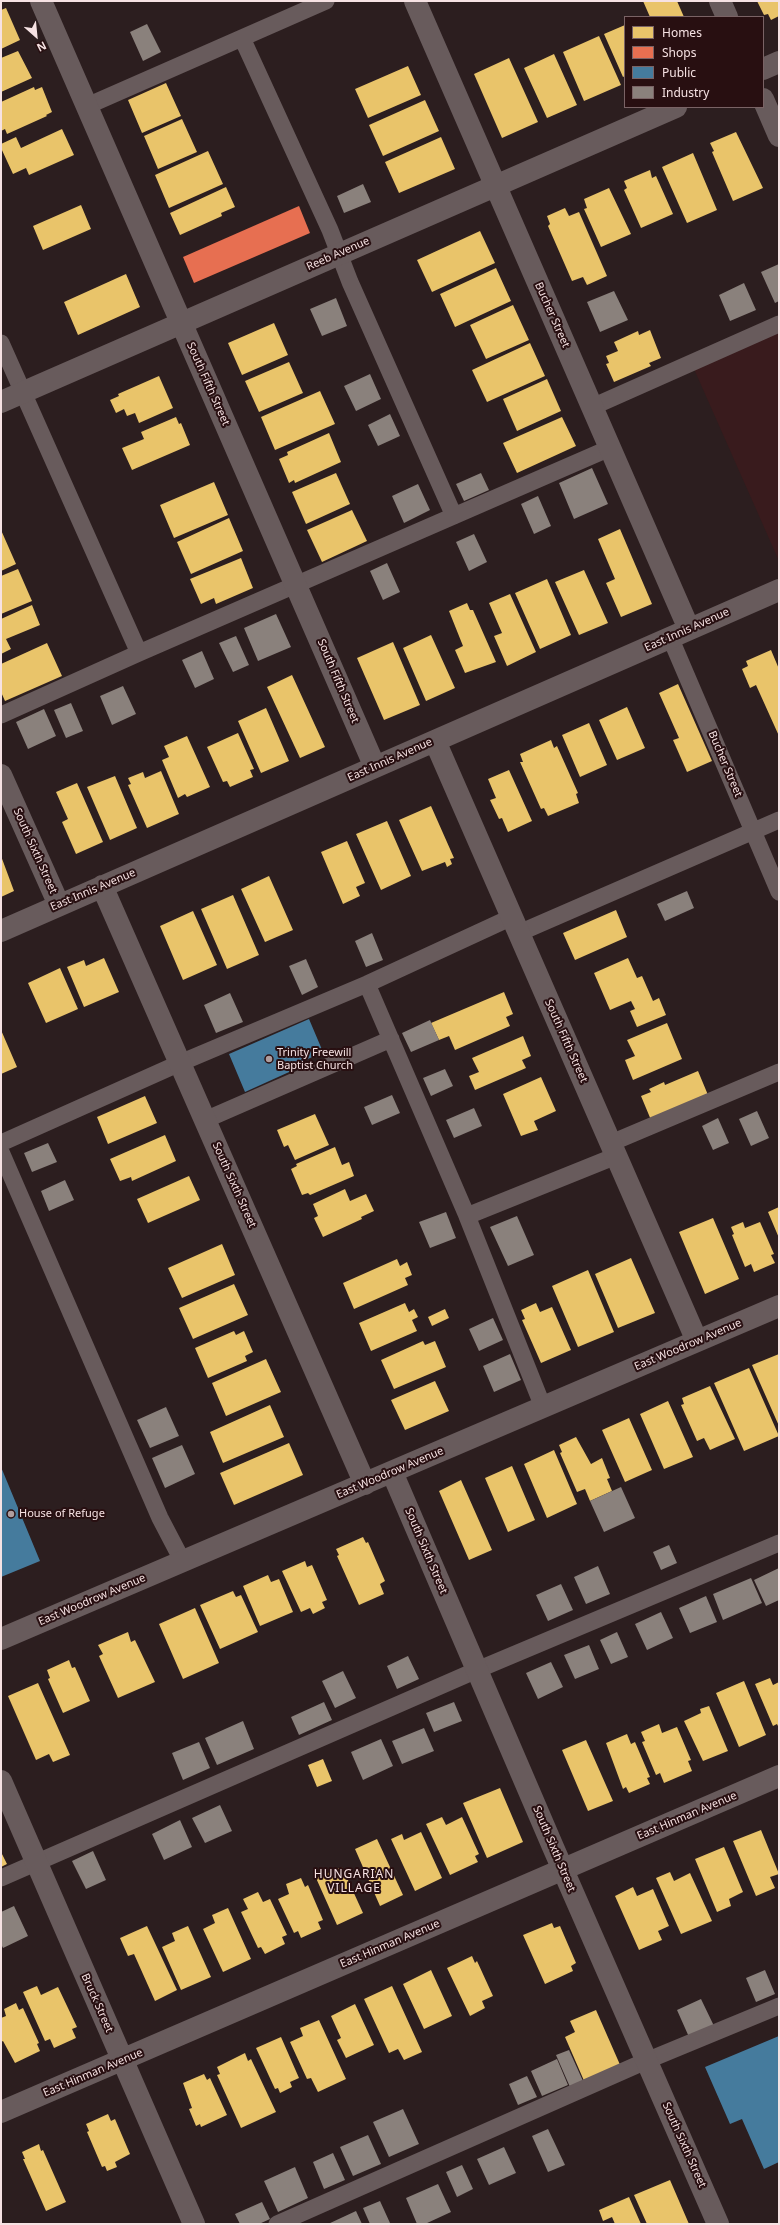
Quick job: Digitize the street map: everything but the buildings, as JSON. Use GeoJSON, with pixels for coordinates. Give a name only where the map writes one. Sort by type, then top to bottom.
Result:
{"type":"FeatureCollection","features":[{"type":"Feature","properties":{"kind":"street","name":"South Fifth Street"},"geometry":{"type":"LineString","coordinates":[[41,1],[375,767]]}},
{"type":"Feature","properties":{"kind":"street","name":"Bucher Street"},"geometry":{"type":"LineString","coordinates":[[415,1],[610,448],[680,633]]}},
{"type":"Feature","properties":{"kind":"street"},"geometry":{"type":"LineString","coordinates":[[720,1],[727,16]]}},
{"type":"Feature","properties":{"kind":"street"},"geometry":{"type":"LineString","coordinates":[[764,69],[779,62]]}},
{"type":"Feature","properties":{"kind":"street"},"geometry":{"type":"LineString","coordinates":[[764,101],[779,136]]}},
{"type":"Feature","properties":{"kind":"street","name":"Reeb Avenue"},"geometry":{"type":"LineString","coordinates":[[1,402],[674,108]]}},
{"type":"Feature","properties":{"kind":"street","name":"East Innis Avenue"},"geometry":{"type":"LineString","coordinates":[[1,931],[779,590]]}},
{"type":"Feature","properties":{"kind":"street","name":"South Fifth Street"},"geometry":{"type":"LineString","coordinates":[[435,741],[697,1341]]}},
{"type":"Feature","properties":{"kind":"street","name":"South Sixth Street"},"geometry":{"type":"LineString","coordinates":[[1,774],[59,905]]}},
{"type":"Feature","properties":{"kind":"street","name":"South Sixth Street"},"geometry":{"type":"LineString","coordinates":[[102,886],[365,1484]]}},
{"type":"Feature","properties":{"kind":"street","name":"East Woodrow Avenue"},"geometry":{"type":"LineString","coordinates":[[1,1639],[184,1562],[779,1306]]}},
{"type":"Feature","properties":{"kind":"street","name":"South Sixth Street"},"geometry":{"type":"LineString","coordinates":[[392,1472],[562,1870],[718,2224]]}},
{"type":"Feature","properties":{"kind":"street","name":"East Hinman Avenue"},"geometry":{"type":"LineString","coordinates":[[1,2112],[779,1776]]}},
{"type":"Feature","properties":{"kind":"street","name":"Bruck Street"},"geometry":{"type":"LineString","coordinates":[[1,1781],[194,2224]]}},
{"type":"Feature","properties":{"kind":"lane"},"geometry":{"type":"LineString","coordinates":[[87,106],[326,1]]}},
{"type":"Feature","properties":{"kind":"lane"},"geometry":{"type":"LineString","coordinates":[[242,38],[330,230],[339,254],[454,516]]}},
{"type":"Feature","properties":{"kind":"lane"},"geometry":{"type":"LineString","coordinates":[[592,407],[779,324]]}},
{"type":"Feature","properties":{"kind":"lane"},"geometry":{"type":"LineString","coordinates":[[1,343],[139,653]]}},
{"type":"Feature","properties":{"kind":"lane"},"geometry":{"type":"LineString","coordinates":[[1,715],[139,653],[610,448]]}},
{"type":"Feature","properties":{"kind":"lane","name":"Bucher Street"},"geometry":{"type":"LineString","coordinates":[[680,633],[753,831],[779,892]]}},
{"type":"Feature","properties":{"kind":"lane"},"geometry":{"type":"LineString","coordinates":[[1,1143],[180,1063],[367,984],[779,820]]}},
{"type":"Feature","properties":{"kind":"lane"},"geometry":{"type":"LineString","coordinates":[[367,984],[467,1216],[543,1407]]}},
{"type":"Feature","properties":{"kind":"lane"},"geometry":{"type":"LineString","coordinates":[[205,1120],[391,1039]]}},
{"type":"Feature","properties":{"kind":"lane"},"geometry":{"type":"LineString","coordinates":[[467,1216],[614,1150],[779,1072]]}},
{"type":"Feature","properties":{"kind":"lane"},"geometry":{"type":"LineString","coordinates":[[1,1152],[160,1518],[184,1562]]}},
{"type":"Feature","properties":{"kind":"lane"},"geometry":{"type":"LineString","coordinates":[[1,1878],[477,1670],[779,1543]]}},
{"type":"Feature","properties":{"kind":"lane"},"geometry":{"type":"LineString","coordinates":[[276,2224],[646,2061],[779,2006]]}},
{"type":"Feature","properties":{"kind":"shaded area"},"geometry":{"type":"Polygon","coordinates":[[[779,322],[779,561],[690,360],[779,322]]]}},
{"type":"Feature","properties":{"kind":"place","name":"Trinity Freewill Baptist Church"},"geometry":{"type":"Point","coordinates":[269,1059]}},
{"type":"Feature","properties":{"kind":"place","name":"House of Refuge"},"geometry":{"type":"Point","coordinates":[11,1514]}},
{"type":"Feature","properties":{"kind":"district","name":"HUNGARIAN VILLAGE"},"geometry":{"type":"Point","coordinates":[354,1882]}}]}
